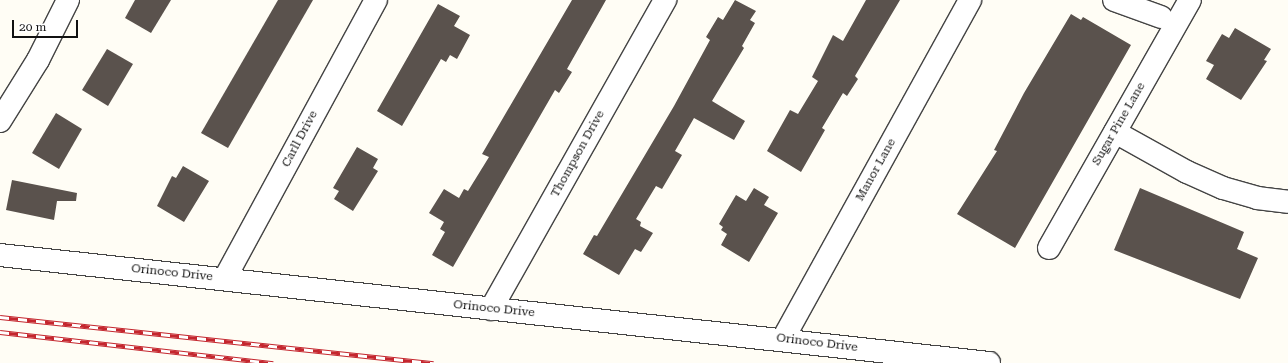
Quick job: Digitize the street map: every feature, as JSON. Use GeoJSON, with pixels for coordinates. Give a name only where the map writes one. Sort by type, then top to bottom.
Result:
{"type":"FeatureCollection","features":[{"type":"Feature","properties":{"kind":"street"},"geometry":{"type":"LineString","coordinates":[[0,121],[38,60],[68,0]]}},
{"type":"Feature","properties":{"kind":"street","name":"Carll Drive"},"geometry":{"type":"LineString","coordinates":[[225,278],[376,0]]}},
{"type":"Feature","properties":{"kind":"street","name":"Thompson Drive"},"geometry":{"type":"LineString","coordinates":[[491,309],[665,0]]}},
{"type":"Feature","properties":{"kind":"street","name":"Manor Lane"},"geometry":{"type":"LineString","coordinates":[[783,339],[970,0]]}},
{"type":"Feature","properties":{"kind":"street"},"geometry":{"type":"LineString","coordinates":[[1114,0],[1168,21]]}},
{"type":"Feature","properties":{"kind":"street"},"geometry":{"type":"LineString","coordinates":[[1135,0],[1168,21]]}},
{"type":"Feature","properties":{"kind":"street","name":"Sugar Pine Lane"},"geometry":{"type":"LineString","coordinates":[[1049,248],[1115,132],[1168,21],[1190,0]]}},
{"type":"Feature","properties":{"kind":"street"},"geometry":{"type":"LineString","coordinates":[[1115,132],[1187,172],[1222,188],[1257,198],[1288,202]]}},
{"type":"Feature","properties":{"kind":"street","name":"Orinoco Drive"},"geometry":{"type":"LineString","coordinates":[[0,255],[225,278],[491,309],[783,339],[989,363]]}},
{"type":"Feature","properties":{"kind":"building"},"geometry":{"type":"Polygon","coordinates":[[[135,0],[171,0],[151,33],[125,18],[135,0]]]}},
{"type":"Feature","properties":{"kind":"building"},"geometry":{"type":"Polygon","coordinates":[[[278,0],[313,0],[228,148],[201,133],[278,0]]]}},
{"type":"Feature","properties":{"kind":"building"},"geometry":{"type":"Polygon","coordinates":[[[572,0],[606,0],[567,69],[572,72],[559,93],[555,90],[453,267],[432,255],[445,232],[440,229],[444,222],[429,213],[444,189],[459,198],[464,189],[468,191],[489,157],[482,154],[572,0]]]}},
{"type":"Feature","properties":{"kind":"building"},"geometry":{"type":"Polygon","coordinates":[[[735,0],[756,11],[750,20],[755,23],[742,46],[744,48],[712,101],[745,121],[734,140],[694,118],[675,151],[682,155],[662,189],[656,186],[636,219],[641,222],[640,226],[653,233],[641,252],[635,249],[619,275],[583,254],[594,235],[597,236],[674,106],[710,40],[706,37],[718,17],[723,20],[735,0]]]}},
{"type":"Feature","properties":{"kind":"building"},"geometry":{"type":"Polygon","coordinates":[[[866,0],[900,0],[855,76],[858,79],[847,96],[843,93],[822,128],[825,130],[801,172],[767,151],[790,110],[798,114],[818,81],[812,77],[833,35],[843,41],[866,0]]]}},
{"type":"Feature","properties":{"kind":"building"},"geometry":{"type":"Polygon","coordinates":[[[438,4],[460,16],[454,26],[470,35],[457,59],[450,55],[446,62],[441,59],[402,126],[377,111],[438,4]]]}},
{"type":"Feature","properties":{"kind":"building"},"geometry":{"type":"Polygon","coordinates":[[[1071,14],[1081,20],[1083,17],[1131,45],[1015,248],[957,214],[997,151],[994,150],[1024,93],[1071,14]]]}},
{"type":"Feature","properties":{"kind":"building"},"geometry":{"type":"Polygon","coordinates":[[[1235,28],[1271,49],[1264,60],[1267,61],[1241,100],[1206,79],[1214,65],[1206,61],[1222,34],[1229,38],[1235,28]]]}},
{"type":"Feature","properties":{"kind":"building"},"geometry":{"type":"Polygon","coordinates":[[[107,49],[133,64],[108,106],[82,90],[107,49]]]}},
{"type":"Feature","properties":{"kind":"building"},"geometry":{"type":"Polygon","coordinates":[[[56,113],[82,129],[59,169],[32,153],[56,113]]]}},
{"type":"Feature","properties":{"kind":"building"},"geometry":{"type":"Polygon","coordinates":[[[357,147],[378,159],[373,168],[378,171],[353,211],[334,199],[339,191],[333,188],[357,147]]]}},
{"type":"Feature","properties":{"kind":"building"},"geometry":{"type":"Polygon","coordinates":[[[183,166],[209,181],[184,222],[157,206],[172,176],[176,178],[183,166]]]}},
{"type":"Feature","properties":{"kind":"building"},"geometry":{"type":"Polygon","coordinates":[[[12,180],[77,193],[76,201],[57,201],[54,220],[6,210],[12,180]]]}},
{"type":"Feature","properties":{"kind":"building"},"geometry":{"type":"Polygon","coordinates":[[[754,188],[769,197],[764,205],[778,213],[749,262],[721,245],[727,234],[721,230],[723,227],[719,224],[736,195],[746,201],[754,188]]]}},
{"type":"Feature","properties":{"kind":"building"},"geometry":{"type":"Polygon","coordinates":[[[1140,188],[1244,232],[1237,249],[1258,258],[1240,299],[1114,250],[1140,188]]]}},
{"type":"Feature","properties":{"kind":"railway"},"geometry":{"type":"LineString","coordinates":[[0,317],[434,363]]}},
{"type":"Feature","properties":{"kind":"railway"},"geometry":{"type":"LineString","coordinates":[[0,332],[273,363]]}}]}
